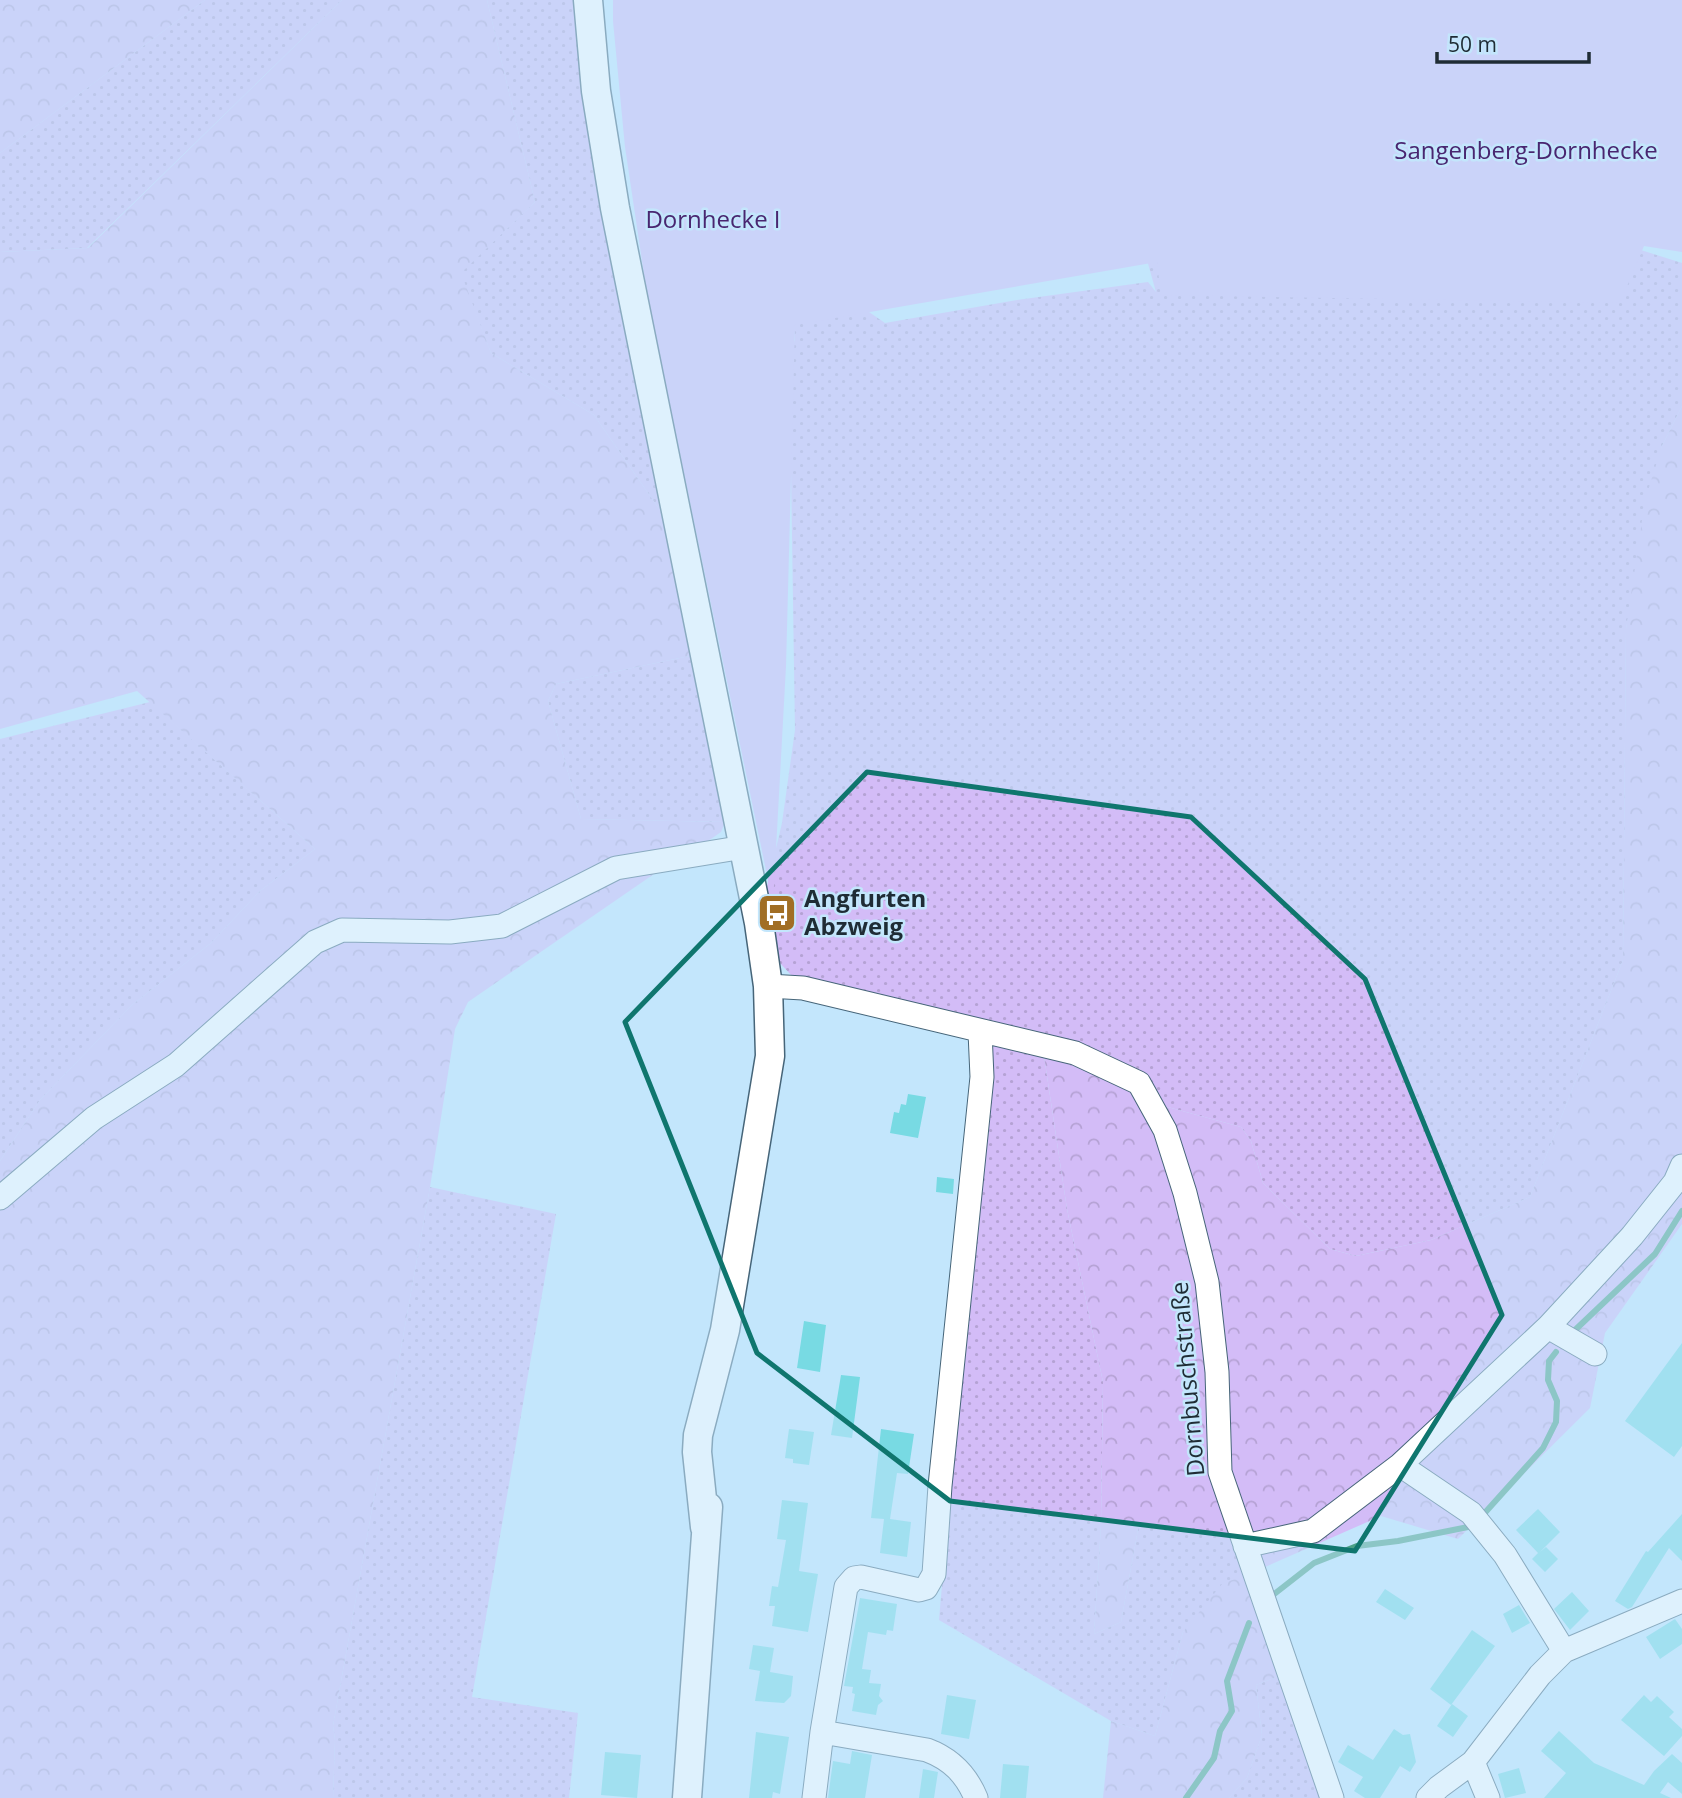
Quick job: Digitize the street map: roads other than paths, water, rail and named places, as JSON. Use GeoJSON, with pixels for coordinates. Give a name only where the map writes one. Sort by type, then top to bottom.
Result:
{"type":"FeatureCollection","features":[{"type":"Feature","properties":{"kind":"main road"},"geometry":{"type":"LineString","coordinates":[[588,0],[596,91],[615,208],[759,923],[768,986],[770,1056],[725,1331],[698,1435],[697,1452],[705,1527],[687,1798]]}},
{"type":"Feature","properties":{"kind":"street"},"geometry":{"type":"LineString","coordinates":[[0,1198],[94,1118],[176,1065],[315,942],[342,930],[450,932],[502,926],[616,868],[744,847]]}},
{"type":"Feature","properties":{"kind":"street","name":"Dornbuschstraße"},"geometry":{"type":"LineString","coordinates":[[768,986],[803,988],[1075,1053],[1139,1083],[1165,1130],[1185,1192],[1207,1282],[1217,1372],[1220,1472],[1332,1798]]}},
{"type":"Feature","properties":{"kind":"street"},"geometry":{"type":"LineString","coordinates":[[814,1798],[844,1595],[849,1583],[861,1577],[919,1590],[926,1588],[934,1574],[982,1077],[980,1032]]}},
{"type":"Feature","properties":{"kind":"street"},"geometry":{"type":"LineString","coordinates":[[1245,1546],[1313,1531],[1400,1465],[1548,1327],[1632,1236],[1675,1182],[1682,1166]]}},
{"type":"Feature","properties":{"kind":"street"},"geometry":{"type":"LineString","coordinates":[[1548,1327],[1595,1354]]}},
{"type":"Feature","properties":{"kind":"street"},"geometry":{"type":"LineString","coordinates":[[1400,1465],[1471,1513],[1505,1555],[1564,1651]]}},
{"type":"Feature","properties":{"kind":"street"},"geometry":{"type":"LineString","coordinates":[[1428,1798],[1473,1762],[1539,1675],[1564,1651],[1682,1601]]}},
{"type":"Feature","properties":{"kind":"street"},"geometry":{"type":"LineString","coordinates":[[822,1732],[927,1750],[939,1755],[960,1770],[976,1798]]}},
{"type":"Feature","properties":{"kind":"street"},"geometry":{"type":"LineString","coordinates":[[1473,1762],[1488,1798]]}},
{"type":"Feature","properties":{"kind":"waterway"},"geometry":{"type":"LineString","coordinates":[[1574,1331],[1655,1254],[1682,1211]]}},
{"type":"Feature","properties":{"kind":"waterway"},"geometry":{"type":"LineString","coordinates":[[1273,1595],[1314,1563],[1357,1546],[1473,1526],[1543,1448],[1556,1422],[1557,1401],[1548,1380],[1549,1361],[1556,1352]]}},
{"type":"Feature","properties":{"kind":"waterway"},"geometry":{"type":"LineString","coordinates":[[1186,1798],[1214,1758],[1220,1731],[1232,1711],[1227,1681],[1249,1623]]}},
{"type":"Feature","properties":{"kind":"place","name":"Angfurten Abzweig"},"geometry":{"type":"Point","coordinates":[777,913]}},
{"type":"Feature","properties":{"kind":"park label","name":"Sangenberg-Dornhecke"},"geometry":{"type":"Point","coordinates":[1526,151]}},
{"type":"Feature","properties":{"kind":"park label","name":"Dornhecke I"},"geometry":{"type":"Point","coordinates":[713,220]}}]}
